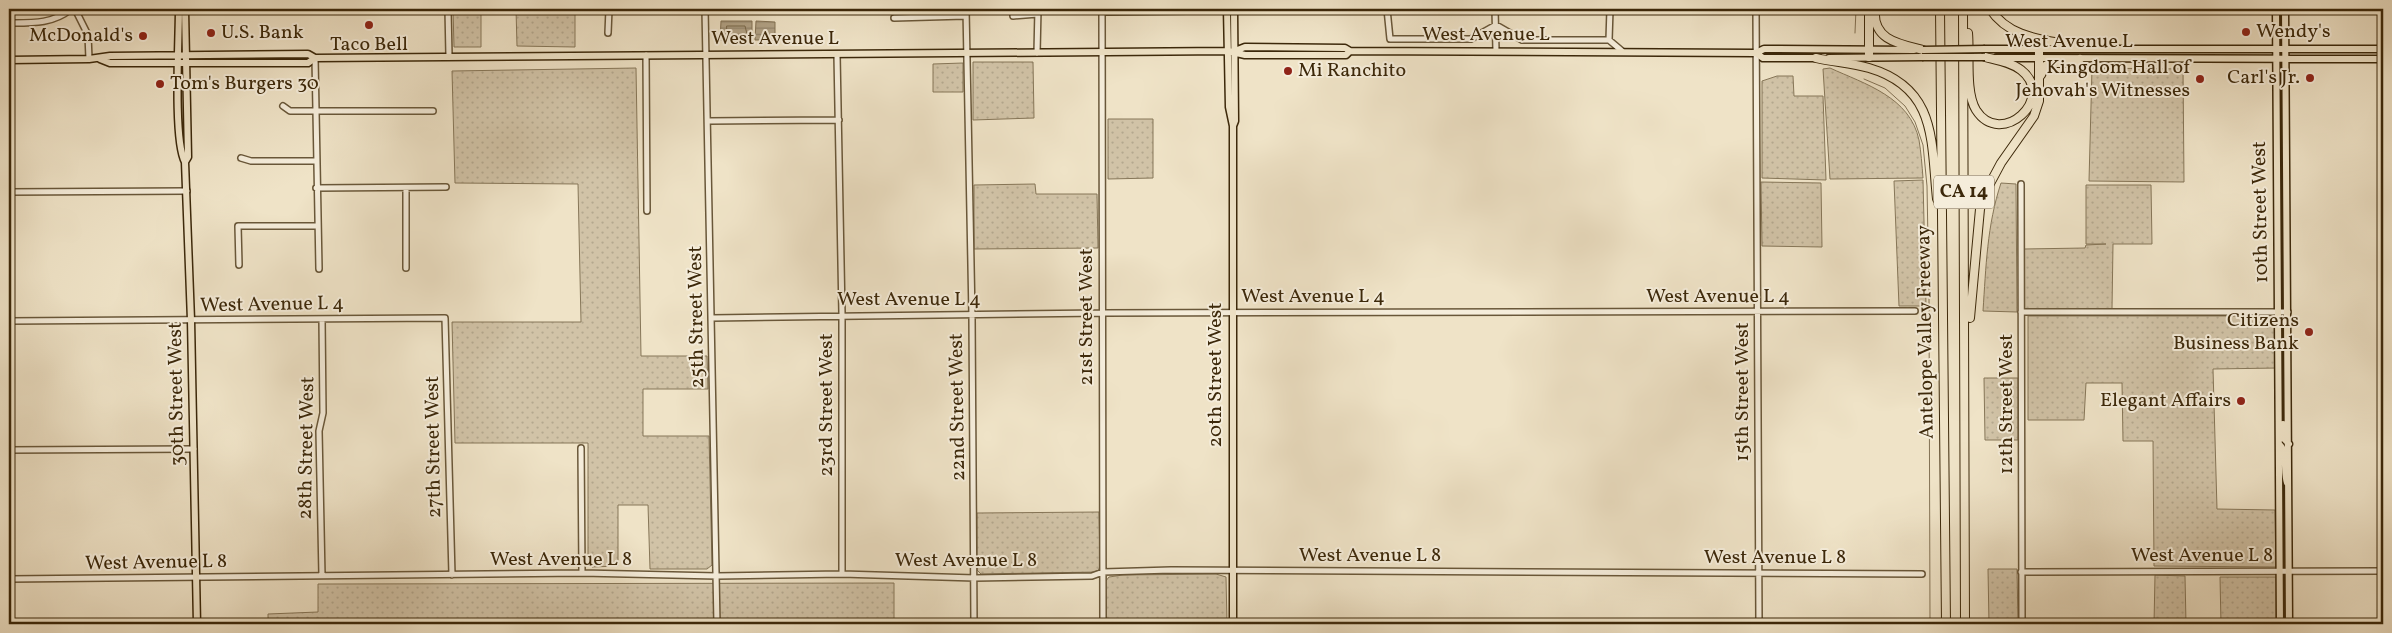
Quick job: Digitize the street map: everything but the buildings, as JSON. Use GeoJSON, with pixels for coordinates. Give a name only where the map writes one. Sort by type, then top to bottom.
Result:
{"type":"FeatureCollection","features":[{"type":"Feature","properties":{"kind":"highway"},"geometry":{"type":"LineString","coordinates":[[1869,9],[1869,53]]}},
{"type":"Feature","properties":{"kind":"highway"},"geometry":{"type":"LineString","coordinates":[[1875,9],[1875,20],[1884,37],[1894,43],[1923,54]]}},
{"type":"Feature","properties":{"kind":"highway"},"geometry":{"type":"LineString","coordinates":[[1935,9],[1938,76],[1942,96]]}},
{"type":"Feature","properties":{"kind":"highway","name":"Antelope Valley Freeway"},"geometry":{"type":"LineString","coordinates":[[1940,9],[1946,624]]}},
{"type":"Feature","properties":{"kind":"highway"},"geometry":{"type":"LineString","coordinates":[[1963,9],[1968,34],[1970,92],[1976,110],[1989,121],[2006,124],[2014,122],[2025,113],[2032,98],[2029,80],[2022,71],[1985,53]]}},
{"type":"Feature","properties":{"kind":"highway","name":"Antelope Valley Freeway"},"geometry":{"type":"LineString","coordinates":[[1963,9],[1966,374],[1965,624]]}},
{"type":"Feature","properties":{"kind":"highway"},"geometry":{"type":"LineString","coordinates":[[1990,9],[2000,21],[2018,33],[2030,38],[2085,48]]}},
{"type":"Feature","properties":{"kind":"highway"},"geometry":{"type":"LineString","coordinates":[[1966,374],[1975,244],[1980,209],[1986,191],[2000,163],[2034,116],[2038,101],[2039,49]]}},
{"type":"Feature","properties":{"kind":"highway"},"geometry":{"type":"LineString","coordinates":[[1816,58],[1868,68],[1887,75],[1902,84],[1922,107],[1929,124],[1941,239]]}},
{"type":"Feature","properties":{"kind":"highway"},"geometry":{"type":"LineString","coordinates":[[2039,84],[2045,66],[2051,63],[2075,63],[2080,58]]}},
{"type":"Feature","properties":{"kind":"main road","name":"30th Street West"},"geometry":{"type":"LineString","coordinates":[[179,9],[179,118],[187,191],[192,320],[197,624]]}},
{"type":"Feature","properties":{"kind":"main road","name":"30th Street West"},"geometry":{"type":"LineString","coordinates":[[185,9],[188,157],[185,162]]}},
{"type":"Feature","properties":{"kind":"main road","name":"20th Street West"},"geometry":{"type":"LineString","coordinates":[[1227,9],[1231,51]]}},
{"type":"Feature","properties":{"kind":"main road","name":"20th Street West"},"geometry":{"type":"LineString","coordinates":[[1234,9],[1229,107],[1232,126],[1234,624]]}},
{"type":"Feature","properties":{"kind":"main road","name":"10th Street West"},"geometry":{"type":"LineString","coordinates":[[2276,9],[2279,571],[2282,624]]}},
{"type":"Feature","properties":{"kind":"main road","name":"10th Street West"},"geometry":{"type":"LineString","coordinates":[[2285,9],[2289,624]]}},
{"type":"Feature","properties":{"kind":"main road","name":"West Avenue L"},"geometry":{"type":"LineString","coordinates":[[9,60],[178,55],[308,54],[315,58],[837,55],[1231,51],[1245,48],[1345,48],[1350,51],[1756,53],[1764,49],[1923,54],[2085,48],[2383,49]]}},
{"type":"Feature","properties":{"kind":"main road","name":"West Avenue L"},"geometry":{"type":"LineString","coordinates":[[1756,53],[1763,58],[1816,58],[1869,53]]}},
{"type":"Feature","properties":{"kind":"main road","name":"West Avenue L"},"geometry":{"type":"LineString","coordinates":[[1985,53],[2039,58],[2383,59]]}},
{"type":"Feature","properties":{"kind":"main road","name":"West Avenue L"},"geometry":{"type":"LineString","coordinates":[[99,58],[110,63],[179,64],[308,63],[315,58]]}},
{"type":"Feature","properties":{"kind":"main road"},"geometry":{"type":"LineString","coordinates":[[2279,388],[2283,400],[2283,435],[2289,444]]}},
{"type":"Feature","properties":{"kind":"main road"},"geometry":{"type":"LineString","coordinates":[[2279,444],[2283,450],[2284,475],[2289,488]]}},
{"type":"Feature","properties":{"kind":"street"},"geometry":{"type":"LineString","coordinates":[[9,23],[45,22],[56,19],[73,9],[88,35],[89,59]]}},
{"type":"Feature","properties":{"kind":"street"},"geometry":{"type":"LineString","coordinates":[[448,9],[449,56]]}},
{"type":"Feature","properties":{"kind":"street"},"geometry":{"type":"LineString","coordinates":[[608,33],[609,9]]}},
{"type":"Feature","properties":{"kind":"street","name":"25th Street West"},"geometry":{"type":"LineString","coordinates":[[706,9],[705,55],[709,121],[717,624]]}},
{"type":"Feature","properties":{"kind":"street","name":"22nd Street West"},"geometry":{"type":"LineString","coordinates":[[966,9],[972,316],[974,624]]}},
{"type":"Feature","properties":{"kind":"street","name":"West Avenue L"},"geometry":{"type":"LineString","coordinates":[[1387,9],[1390,38],[1471,39],[1496,25],[1522,40],[1609,40]]}},
{"type":"Feature","properties":{"kind":"street"},"geometry":{"type":"LineString","coordinates":[[1495,9],[1496,51]]}},
{"type":"Feature","properties":{"kind":"street"},"geometry":{"type":"LineString","coordinates":[[1610,9],[1609,40],[1622,51]]}},
{"type":"Feature","properties":{"kind":"street","name":"15th Street West"},"geometry":{"type":"LineString","coordinates":[[1756,9],[1759,624]]}},
{"type":"Feature","properties":{"kind":"street"},"geometry":{"type":"LineString","coordinates":[[1102,10],[1187,10]]}},
{"type":"Feature","properties":{"kind":"street","name":"21st Street West"},"geometry":{"type":"LineString","coordinates":[[1102,10],[1103,624]]}},
{"type":"Feature","properties":{"kind":"street"},"geometry":{"type":"LineString","coordinates":[[1013,16],[1038,12],[1037,53]]}},
{"type":"Feature","properties":{"kind":"street"},"geometry":{"type":"LineString","coordinates":[[894,18],[966,16]]}},
{"type":"Feature","properties":{"kind":"street"},"geometry":{"type":"LineString","coordinates":[[646,55],[647,211]]}},
{"type":"Feature","properties":{"kind":"street","name":"23rd Street West"},"geometry":{"type":"LineString","coordinates":[[837,55],[842,314],[842,574]]}},
{"type":"Feature","properties":{"kind":"street"},"geometry":{"type":"LineString","coordinates":[[315,58],[319,269]]}},
{"type":"Feature","properties":{"kind":"street"},"geometry":{"type":"LineString","coordinates":[[283,106],[290,110],[316,111],[433,111]]}},
{"type":"Feature","properties":{"kind":"street"},"geometry":{"type":"LineString","coordinates":[[709,121],[839,120]]}},
{"type":"Feature","properties":{"kind":"street"},"geometry":{"type":"LineString","coordinates":[[241,158],[250,161],[316,161]]}},
{"type":"Feature","properties":{"kind":"street","name":"12th Street West"},"geometry":{"type":"LineString","coordinates":[[2021,184],[2022,624]]}},
{"type":"Feature","properties":{"kind":"street"},"geometry":{"type":"LineString","coordinates":[[316,188],[446,187]]}},
{"type":"Feature","properties":{"kind":"street"},"geometry":{"type":"LineString","coordinates":[[406,188],[406,268]]}},
{"type":"Feature","properties":{"kind":"street"},"geometry":{"type":"LineString","coordinates":[[9,192],[187,191]]}},
{"type":"Feature","properties":{"kind":"street"},"geometry":{"type":"LineString","coordinates":[[239,265],[238,226],[318,226]]}},
{"type":"Feature","properties":{"kind":"street","name":"West Avenue L 4"},"geometry":{"type":"LineString","coordinates":[[712,318],[842,314],[972,316],[1232,312],[1916,311]]}},
{"type":"Feature","properties":{"kind":"street"},"geometry":{"type":"LineString","coordinates":[[2022,312],[2288,312]]}},
{"type":"Feature","properties":{"kind":"street","name":"West Avenue L 4"},"geometry":{"type":"LineString","coordinates":[[9,321],[445,318]]}},
{"type":"Feature","properties":{"kind":"street","name":"27th Street West"},"geometry":{"type":"LineString","coordinates":[[445,318],[452,575]]}},
{"type":"Feature","properties":{"kind":"street","name":"28th Street West"},"geometry":{"type":"LineString","coordinates":[[322,320],[323,413],[319,431],[322,576]]}},
{"type":"Feature","properties":{"kind":"street"},"geometry":{"type":"LineString","coordinates":[[581,448],[582,573]]}},
{"type":"Feature","properties":{"kind":"street"},"geometry":{"type":"LineString","coordinates":[[9,450],[194,449]]}},
{"type":"Feature","properties":{"kind":"street","name":"West Avenue L 8"},"geometry":{"type":"LineString","coordinates":[[9,579],[582,573],[717,576],[842,574],[974,578],[1092,576],[1103,572],[1233,571],[1922,574]]}},
{"type":"Feature","properties":{"kind":"street","name":"West Avenue L 8"},"geometry":{"type":"LineString","coordinates":[[2022,572],[2383,571]]}},
{"type":"Feature","properties":{"kind":"shaded area"},"geometry":{"type":"Polygon","coordinates":[[[453,9],[481,9],[481,47],[454,47],[453,9]]]}},
{"type":"Feature","properties":{"kind":"shaded area"},"geometry":{"type":"Polygon","coordinates":[[[516,9],[575,9],[575,47],[517,46],[516,9]]]}},
{"type":"Feature","properties":{"kind":"shaded area"},"geometry":{"type":"Polygon","coordinates":[[[973,62],[1033,62],[1034,118],[973,120],[973,62]]]}},
{"type":"Feature","properties":{"kind":"shaded area"},"geometry":{"type":"Polygon","coordinates":[[[963,63],[963,92],[933,92],[933,64],[963,63]]]}},
{"type":"Feature","properties":{"kind":"shaded area"},"geometry":{"type":"Polygon","coordinates":[[[636,68],[641,356],[707,356],[708,389],[643,389],[643,436],[709,436],[712,565],[707,569],[650,569],[648,505],[618,505],[618,566],[592,567],[588,563],[588,443],[455,443],[452,322],[581,322],[578,184],[455,183],[452,71],[636,68]]]}},
{"type":"Feature","properties":{"kind":"shaded area"},"geometry":{"type":"Polygon","coordinates":[[[1830,68],[1871,86],[1896,103],[1906,113],[1914,125],[1919,140],[1923,178],[1830,179],[1823,69],[1830,68]]]}},
{"type":"Feature","properties":{"kind":"shaded area"},"geometry":{"type":"Polygon","coordinates":[[[2092,68],[2183,69],[2184,182],[2089,181],[2092,68]]]}},
{"type":"Feature","properties":{"kind":"shaded area"},"geometry":{"type":"Polygon","coordinates":[[[1777,76],[1793,76],[1794,96],[1823,96],[1826,180],[1762,178],[1762,81],[1777,76]]]}},
{"type":"Feature","properties":{"kind":"shaded area"},"geometry":{"type":"Polygon","coordinates":[[[1108,119],[1153,119],[1153,178],[1108,179],[1108,119]]]}},
{"type":"Feature","properties":{"kind":"shaded area"},"geometry":{"type":"Polygon","coordinates":[[[1923,180],[1926,306],[1899,306],[1894,181],[1923,180]]]}},
{"type":"Feature","properties":{"kind":"shaded area"},"geometry":{"type":"Polygon","coordinates":[[[1761,182],[1821,183],[1822,247],[1762,246],[1761,182]]]}},
{"type":"Feature","properties":{"kind":"shaded area"},"geometry":{"type":"Polygon","coordinates":[[[2001,183],[2016,184],[2017,312],[1983,311],[1990,230],[2001,183]]]}},
{"type":"Feature","properties":{"kind":"shaded area"},"geometry":{"type":"Polygon","coordinates":[[[1035,184],[1036,194],[1097,194],[1098,248],[974,249],[974,185],[1035,184]]]}},
{"type":"Feature","properties":{"kind":"shaded area"},"geometry":{"type":"Polygon","coordinates":[[[2086,185],[2151,185],[2152,244],[2113,244],[2112,309],[2023,309],[2024,249],[2085,248],[2086,245],[2106,244],[2086,244],[2086,185]]]}},
{"type":"Feature","properties":{"kind":"shaded area"},"geometry":{"type":"Polygon","coordinates":[[[2028,316],[2278,316],[2278,368],[2213,369],[2217,509],[2275,510],[2276,567],[2154,566],[2153,441],[2123,441],[2122,383],[2086,383],[2084,420],[2028,420],[2028,316]]]}},
{"type":"Feature","properties":{"kind":"shaded area"},"geometry":{"type":"Polygon","coordinates":[[[1984,378],[2018,378],[2018,440],[1985,440],[1984,378]]]}},
{"type":"Feature","properties":{"kind":"shaded area"},"geometry":{"type":"Polygon","coordinates":[[[1099,512],[1100,567],[1097,572],[981,574],[977,570],[977,513],[1099,512]]]}},
{"type":"Feature","properties":{"kind":"shaded area"},"geometry":{"type":"Polygon","coordinates":[[[1988,569],[2017,569],[2018,624],[1989,624],[1988,569]]]}},
{"type":"Feature","properties":{"kind":"shaded area"},"geometry":{"type":"Polygon","coordinates":[[[1216,574],[1226,577],[1227,624],[1105,624],[1105,582],[1109,577],[1123,575],[1216,574]]]}},
{"type":"Feature","properties":{"kind":"shaded area"},"geometry":{"type":"Polygon","coordinates":[[[2155,575],[2185,576],[2186,624],[2154,624],[2155,575]]]}},
{"type":"Feature","properties":{"kind":"shaded area"},"geometry":{"type":"Polygon","coordinates":[[[2220,577],[2276,577],[2276,624],[2221,624],[2220,577]]]}},
{"type":"Feature","properties":{"kind":"shaded area"},"geometry":{"type":"Polygon","coordinates":[[[894,583],[894,624],[268,624],[268,614],[318,612],[318,584],[894,583]]]}},
{"type":"Feature","properties":{"kind":"water"},"geometry":{"type":"Polygon","coordinates":[[[721,21],[752,21],[752,40],[720,40],[721,21]]]}},
{"type":"Feature","properties":{"kind":"water"},"geometry":{"type":"Polygon","coordinates":[[[756,21],[775,22],[775,40],[755,40],[756,21]]]}},
{"type":"Feature","properties":{"kind":"waterway"},"geometry":{"type":"LineString","coordinates":[[1855,33],[1856,9]]}},
{"type":"Feature","properties":{"kind":"waterway"},"geometry":{"type":"LineString","coordinates":[[1864,79],[1885,88],[1905,106],[1915,122],[1923,145],[1927,186],[1929,297],[1930,624]]}},
{"type":"Feature","properties":{"kind":"place","name":"Taco Bell"},"geometry":{"type":"Point","coordinates":[369,25]}},
{"type":"Feature","properties":{"kind":"place","name":"Wendy's"},"geometry":{"type":"Point","coordinates":[2246,32]}},
{"type":"Feature","properties":{"kind":"place","name":"U.S. Bank"},"geometry":{"type":"Point","coordinates":[211,33]}},
{"type":"Feature","properties":{"kind":"place","name":"McDonald's"},"geometry":{"type":"Point","coordinates":[143,36]}},
{"type":"Feature","properties":{"kind":"place","name":"Mi Ranchito"},"geometry":{"type":"Point","coordinates":[1288,71]}},
{"type":"Feature","properties":{"kind":"place","name":"Carl's Jr."},"geometry":{"type":"Point","coordinates":[2310,78]}},
{"type":"Feature","properties":{"kind":"place","name":"Kingdom Hall of Jehovah's Witnesses"},"geometry":{"type":"Point","coordinates":[2200,79]}},
{"type":"Feature","properties":{"kind":"place","name":"Tom's Burgers 30"},"geometry":{"type":"Point","coordinates":[160,84]}},
{"type":"Feature","properties":{"kind":"place","name":"Citizens Business Bank"},"geometry":{"type":"Point","coordinates":[2309,332]}},
{"type":"Feature","properties":{"kind":"place","name":"Elegant Affairs"},"geometry":{"type":"Point","coordinates":[2241,401]}}]}
